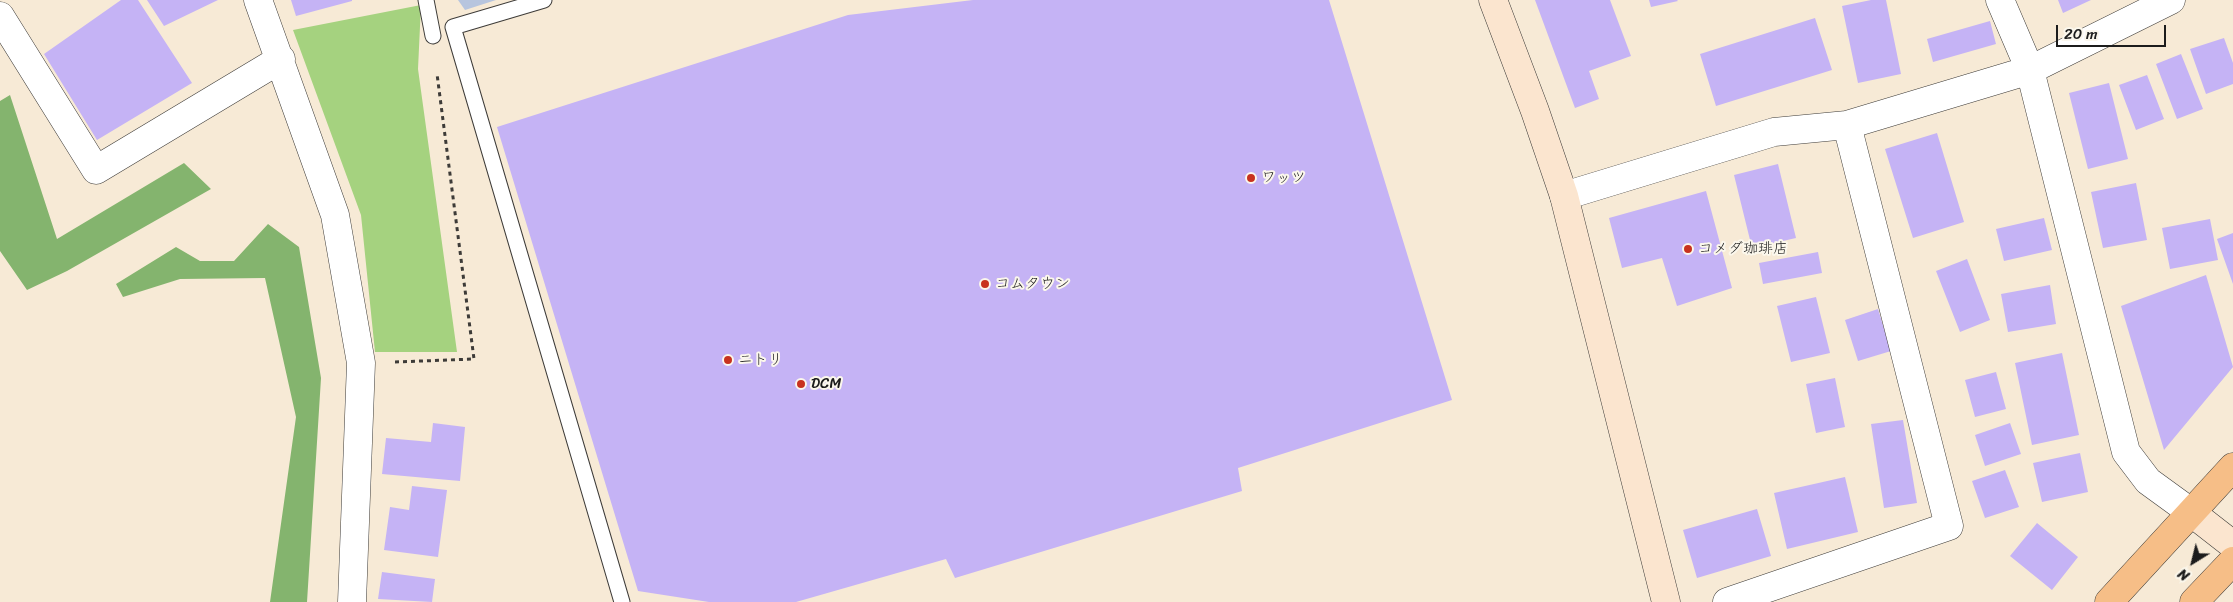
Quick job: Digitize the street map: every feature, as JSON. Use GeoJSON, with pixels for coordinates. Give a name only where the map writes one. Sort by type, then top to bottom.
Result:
{"type":"FeatureCollection","features":[{"type":"Feature","properties":{"kind":"highway"},"geometry":{"type":"LineString","coordinates":[[2109,602],[2233,467]]}},
{"type":"Feature","properties":{"kind":"highway"},"geometry":{"type":"LineString","coordinates":[[2194,602],[2233,561]]}},
{"type":"Feature","properties":{"kind":"street"},"geometry":{"type":"LineString","coordinates":[[258,0],[281,59],[335,215],[362,363],[352,602]]}},
{"type":"Feature","properties":{"kind":"street"},"geometry":{"type":"LineString","coordinates":[[1492,0],[1535,111],[1564,196],[1666,602]]}},
{"type":"Feature","properties":{"kind":"street"},"geometry":{"type":"LineString","coordinates":[[2000,0],[2030,70],[2126,452],[2148,481],[2233,545]]}},
{"type":"Feature","properties":{"kind":"street"},"geometry":{"type":"LineString","coordinates":[[1564,196],[1774,132],[1847,125],[2030,70],[2171,0]]}},
{"type":"Feature","properties":{"kind":"street"},"geometry":{"type":"LineString","coordinates":[[0,16],[8,46],[96,170],[281,59]]}},
{"type":"Feature","properties":{"kind":"street"},"geometry":{"type":"LineString","coordinates":[[1727,602],[1949,526],[1847,125]]}},
{"type":"Feature","properties":{"kind":"lane"},"geometry":{"type":"LineString","coordinates":[[426,0],[433,36]]}},
{"type":"Feature","properties":{"kind":"lane"},"geometry":{"type":"LineString","coordinates":[[544,0],[453,27],[622,602]]}},
{"type":"Feature","properties":{"kind":"path"},"geometry":{"type":"LineString","coordinates":[[362,363],[474,359],[433,36]]}},
{"type":"Feature","properties":{"kind":"shaded area"},"geometry":{"type":"Polygon","coordinates":[[[458,0],[496,0],[465,10],[458,0]]]}},
{"type":"Feature","properties":{"kind":"green space"},"geometry":{"type":"Polygon","coordinates":[[[421,5],[418,69],[457,352],[375,352],[361,215],[293,30],[421,5]]]}},
{"type":"Feature","properties":{"kind":"green space"},"geometry":{"type":"Polygon","coordinates":[[[10,95],[57,239],[184,163],[211,189],[67,271],[27,290],[0,251],[0,101],[10,95]]]}},
{"type":"Feature","properties":{"kind":"green space"},"geometry":{"type":"Polygon","coordinates":[[[268,224],[299,247],[321,378],[307,602],[270,602],[296,417],[265,278],[180,279],[123,297],[116,284],[176,247],[200,261],[234,261],[268,224]]]}},
{"type":"Feature","properties":{"kind":"building"},"geometry":{"type":"Polygon","coordinates":[[[121,0],[138,0],[192,83],[97,140],[44,54],[121,0]]]}},
{"type":"Feature","properties":{"kind":"building"},"geometry":{"type":"Polygon","coordinates":[[[147,0],[218,0],[164,26],[147,0]]]}},
{"type":"Feature","properties":{"kind":"building"},"geometry":{"type":"Polygon","coordinates":[[[291,0],[352,0],[352,1],[296,16],[291,0]]]}},
{"type":"Feature","properties":{"kind":"building"},"geometry":{"type":"Polygon","coordinates":[[[973,0],[1329,0],[1452,400],[1238,468],[1242,491],[955,578],[946,559],[796,602],[709,602],[638,591],[497,127],[848,15],[973,0]]]}},
{"type":"Feature","properties":{"kind":"building"},"geometry":{"type":"Polygon","coordinates":[[[1535,0],[1610,0],[1631,56],[1589,71],[1599,99],[1575,108],[1535,0]]]}},
{"type":"Feature","properties":{"kind":"building"},"geometry":{"type":"Polygon","coordinates":[[[1649,0],[1677,0],[1678,1],[1651,7],[1649,0]]]}},
{"type":"Feature","properties":{"kind":"building"},"geometry":{"type":"Polygon","coordinates":[[[1871,0],[1886,0],[1901,74],[1858,83],[1842,6],[1871,0]]]}},
{"type":"Feature","properties":{"kind":"building"},"geometry":{"type":"Polygon","coordinates":[[[2058,0],[2091,0],[2063,13],[2058,0]]]}},
{"type":"Feature","properties":{"kind":"building"},"geometry":{"type":"Polygon","coordinates":[[[1815,18],[1832,70],[1716,106],[1700,54],[1815,18]]]}},
{"type":"Feature","properties":{"kind":"building"},"geometry":{"type":"Polygon","coordinates":[[[1990,21],[1996,44],[1933,62],[1927,39],[1990,21]]]}},
{"type":"Feature","properties":{"kind":"building"},"geometry":{"type":"Polygon","coordinates":[[[2224,38],[2233,63],[2233,84],[2206,94],[2190,49],[2224,38]]]}},
{"type":"Feature","properties":{"kind":"building"},"geometry":{"type":"Polygon","coordinates":[[[2181,54],[2203,109],[2177,119],[2156,64],[2181,54]]]}},
{"type":"Feature","properties":{"kind":"building"},"geometry":{"type":"Polygon","coordinates":[[[2147,75],[2164,119],[2136,130],[2119,85],[2147,75]]]}},
{"type":"Feature","properties":{"kind":"building"},"geometry":{"type":"Polygon","coordinates":[[[2109,83],[2128,159],[2088,169],[2069,93],[2109,83]]]}},
{"type":"Feature","properties":{"kind":"building"},"geometry":{"type":"Polygon","coordinates":[[[1937,133],[1964,222],[1913,238],[1885,149],[1937,133]]]}},
{"type":"Feature","properties":{"kind":"building"},"geometry":{"type":"Polygon","coordinates":[[[1778,164],[1796,238],[1752,248],[1734,175],[1778,164]]]}},
{"type":"Feature","properties":{"kind":"building"},"geometry":{"type":"Polygon","coordinates":[[[2136,183],[2147,240],[2103,248],[2091,192],[2136,183]]]}},
{"type":"Feature","properties":{"kind":"building"},"geometry":{"type":"Polygon","coordinates":[[[1706,191],[1732,288],[1677,306],[1662,258],[1622,268],[1609,218],[1706,191]]]}},
{"type":"Feature","properties":{"kind":"building"},"geometry":{"type":"Polygon","coordinates":[[[2044,218],[2052,250],[2004,261],[1996,229],[2044,218]]]}},
{"type":"Feature","properties":{"kind":"building"},"geometry":{"type":"Polygon","coordinates":[[[2210,219],[2218,260],[2170,269],[2162,228],[2210,219]]]}},
{"type":"Feature","properties":{"kind":"building"},"geometry":{"type":"Polygon","coordinates":[[[2233,233],[2233,284],[2217,239],[2233,233]]]}},
{"type":"Feature","properties":{"kind":"building"},"geometry":{"type":"Polygon","coordinates":[[[1818,252],[1822,273],[1763,284],[1759,263],[1818,252]]]}},
{"type":"Feature","properties":{"kind":"building"},"geometry":{"type":"Polygon","coordinates":[[[1967,259],[1990,320],[1960,332],[1936,271],[1967,259]]]}},
{"type":"Feature","properties":{"kind":"building"},"geometry":{"type":"Polygon","coordinates":[[[2206,275],[2233,367],[2164,450],[2121,306],[2206,275]]]}},
{"type":"Feature","properties":{"kind":"building"},"geometry":{"type":"Polygon","coordinates":[[[2050,285],[2056,324],[2008,332],[2001,294],[2050,285]]]}},
{"type":"Feature","properties":{"kind":"building"},"geometry":{"type":"Polygon","coordinates":[[[1816,297],[1830,353],[1791,362],[1777,306],[1816,297]]]}},
{"type":"Feature","properties":{"kind":"building"},"geometry":{"type":"Polygon","coordinates":[[[1878,309],[1891,351],[1858,361],[1845,320],[1878,309]]]}},
{"type":"Feature","properties":{"kind":"building"},"geometry":{"type":"Polygon","coordinates":[[[2062,353],[2079,435],[2032,445],[2015,363],[2062,353]]]}},
{"type":"Feature","properties":{"kind":"building"},"geometry":{"type":"Polygon","coordinates":[[[1996,372],[2006,409],[1975,417],[1965,380],[1996,372]]]}},
{"type":"Feature","properties":{"kind":"building"},"geometry":{"type":"Polygon","coordinates":[[[1835,378],[1845,427],[1816,433],[1806,384],[1835,378]]]}},
{"type":"Feature","properties":{"kind":"building"},"geometry":{"type":"Polygon","coordinates":[[[1903,420],[1917,503],[1884,508],[1871,424],[1903,420]]]}},
{"type":"Feature","properties":{"kind":"building"},"geometry":{"type":"Polygon","coordinates":[[[433,423],[465,427],[460,481],[382,474],[386,438],[431,442],[433,423]]]}},
{"type":"Feature","properties":{"kind":"building"},"geometry":{"type":"Polygon","coordinates":[[[2010,423],[2021,454],[1985,466],[1975,435],[2010,423]]]}},
{"type":"Feature","properties":{"kind":"building"},"geometry":{"type":"Polygon","coordinates":[[[2080,453],[2088,492],[2042,502],[2033,463],[2080,453]]]}},
{"type":"Feature","properties":{"kind":"building"},"geometry":{"type":"Polygon","coordinates":[[[2005,470],[2019,507],[1985,518],[1972,481],[2005,470]]]}},
{"type":"Feature","properties":{"kind":"building"},"geometry":{"type":"Polygon","coordinates":[[[1845,477],[1858,532],[1787,549],[1774,493],[1845,477]]]}},
{"type":"Feature","properties":{"kind":"building"},"geometry":{"type":"Polygon","coordinates":[[[412,486],[447,490],[438,557],[384,550],[390,507],[409,510],[412,486]]]}},
{"type":"Feature","properties":{"kind":"building"},"geometry":{"type":"Polygon","coordinates":[[[1757,509],[1771,556],[1697,578],[1683,530],[1757,509]]]}},
{"type":"Feature","properties":{"kind":"building"},"geometry":{"type":"Polygon","coordinates":[[[2037,523],[2078,557],[2052,590],[2010,556],[2037,523]]]}},
{"type":"Feature","properties":{"kind":"building"},"geometry":{"type":"Polygon","coordinates":[[[382,572],[435,579],[432,602],[378,599],[382,572]]]}},
{"type":"Feature","properties":{"kind":"place","name":"ワッツ"},"geometry":{"type":"Point","coordinates":[1251,178]}},
{"type":"Feature","properties":{"kind":"place","name":"コメダ珈琲店"},"geometry":{"type":"Point","coordinates":[1688,249]}},
{"type":"Feature","properties":{"kind":"place","name":"コムタウン"},"geometry":{"type":"Point","coordinates":[985,284]}},
{"type":"Feature","properties":{"kind":"place","name":"ニトリ"},"geometry":{"type":"Point","coordinates":[728,360]}},
{"type":"Feature","properties":{"kind":"place","name":"DCM"},"geometry":{"type":"Point","coordinates":[801,384]}}]}
